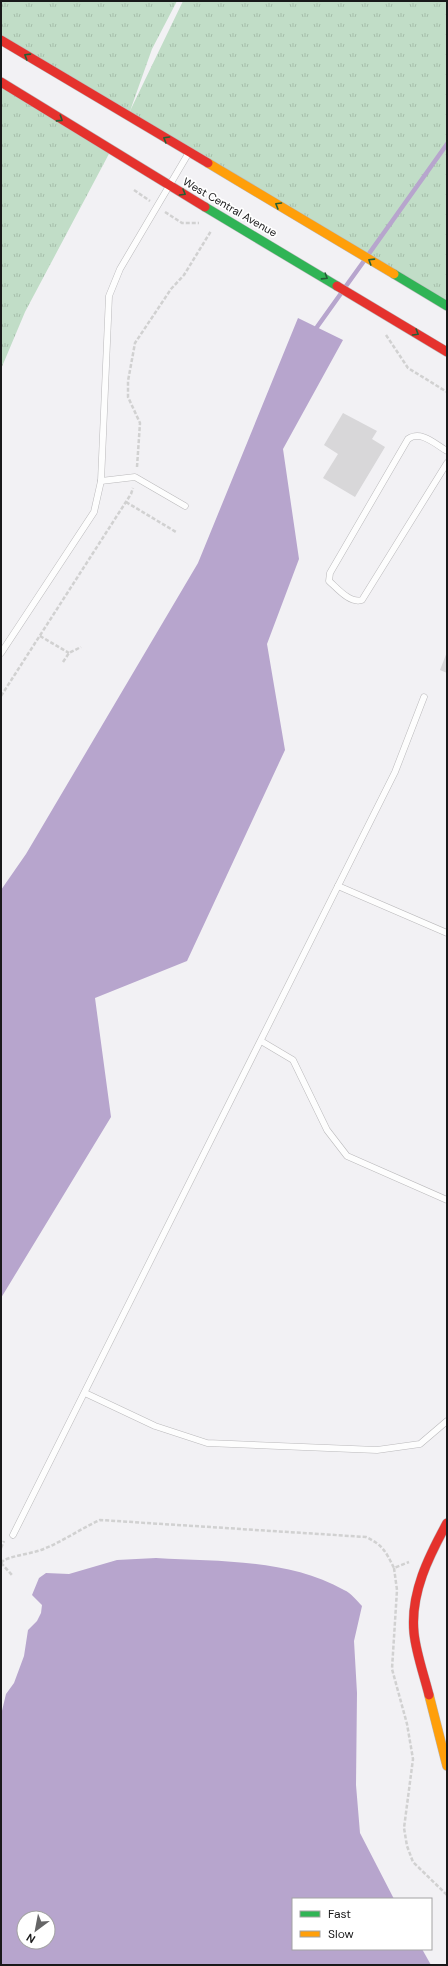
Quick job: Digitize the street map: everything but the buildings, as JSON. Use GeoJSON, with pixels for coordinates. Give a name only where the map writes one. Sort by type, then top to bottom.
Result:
{"type":"FeatureCollection","features":[{"type":"Feature","properties":{"kind":"main road"},"geometry":{"type":"LineString","coordinates":[[1,40],[404,282],[447,306]]}},
{"type":"Feature","properties":{"kind":"main road","name":"West Central Avenue"},"geometry":{"type":"LineString","coordinates":[[1,82],[170,186],[292,257],[447,352]]}},
{"type":"Feature","properties":{"kind":"main road"},"geometry":{"type":"LineString","coordinates":[[447,1523],[430,1553],[420,1577],[415,1598],[413,1623],[414,1633],[447,1766]]}},
{"type":"Feature","properties":{"kind":"lane"},"geometry":{"type":"LineString","coordinates":[[1,653],[94,512],[101,481],[109,296],[120,269],[189,153]]}},
{"type":"Feature","properties":{"kind":"lane"},"geometry":{"type":"LineString","coordinates":[[447,451],[422,436],[414,435],[408,439],[330,573],[329,581],[343,594],[355,601],[362,600],[447,463]]}},
{"type":"Feature","properties":{"kind":"lane"},"geometry":{"type":"LineString","coordinates":[[101,481],[135,477],[185,506]]}},
{"type":"Feature","properties":{"kind":"lane"},"geometry":{"type":"LineString","coordinates":[[12,1535],[85,1393],[395,772],[424,698]]}},
{"type":"Feature","properties":{"kind":"lane"},"geometry":{"type":"LineString","coordinates":[[338,886],[447,933]]}},
{"type":"Feature","properties":{"kind":"lane"},"geometry":{"type":"LineString","coordinates":[[261,1041],[293,1060],[328,1130],[347,1156],[447,1200]]}},
{"type":"Feature","properties":{"kind":"lane"},"geometry":{"type":"LineString","coordinates":[[85,1393],[155,1426],[207,1443],[377,1450],[420,1444],[447,1422]]}},
{"type":"Feature","properties":{"kind":"path"},"geometry":{"type":"LineString","coordinates":[[134,190],[182,223],[198,223],[218,235]]}},
{"type":"Feature","properties":{"kind":"path"},"geometry":{"type":"LineString","coordinates":[[383,330],[408,368],[447,392]]}},
{"type":"Feature","properties":{"kind":"path"},"geometry":{"type":"LineString","coordinates":[[126,502],[176,532]]}},
{"type":"Feature","properties":{"kind":"path"},"geometry":{"type":"LineString","coordinates":[[40,636],[69,653]]}},
{"type":"Feature","properties":{"kind":"path"},"geometry":{"type":"LineString","coordinates":[[63,662],[69,653],[81,647]]}},
{"type":"Feature","properties":{"kind":"path"},"geometry":{"type":"LineString","coordinates":[[12,1575],[1,1563],[4,1560],[24,1555],[55,1544],[80,1529],[100,1520],[121,1520],[366,1537],[379,1543],[387,1553],[394,1568],[397,1590],[392,1669],[407,1724],[413,1759],[404,1828],[407,1846],[413,1862],[447,1895]]}},
{"type":"Feature","properties":{"kind":"path"},"geometry":{"type":"LineString","coordinates":[[1,1548],[6,1538]]}},
{"type":"Feature","properties":{"kind":"path"},"geometry":{"type":"LineString","coordinates":[[394,1568],[414,1560]]}},
{"type":"Feature","properties":{"kind":"green space"},"geometry":{"type":"Polygon","coordinates":[[[1,1],[177,1],[152,49],[130,111],[183,1],[447,1],[447,305],[1,38],[1,1]]]}},
{"type":"Feature","properties":{"kind":"green space"},"geometry":{"type":"Polygon","coordinates":[[[1,81],[111,150],[25,312],[1,369],[1,81]]]}},
{"type":"Feature","properties":{"kind":"shaded area"},"geometry":{"type":"Polygon","coordinates":[[[298,318],[343,340],[283,449],[299,559],[267,644],[285,750],[187,961],[95,998],[111,1117],[1,1298],[1,890],[26,854],[198,563],[298,318]]]}},
{"type":"Feature","properties":{"kind":"shaded area"},"geometry":{"type":"Polygon","coordinates":[[[156,1558],[228,1561],[276,1567],[299,1572],[347,1591],[362,1606],[354,1641],[357,1693],[356,1785],[360,1833],[393,1898],[292,1898],[292,1950],[423,1950],[431,1965],[1,1965],[1,1715],[6,1694],[14,1683],[24,1656],[28,1630],[37,1621],[41,1613],[42,1605],[32,1595],[39,1578],[46,1573],[69,1574],[117,1560],[156,1558]]]}},
{"type":"Feature","properties":{"kind":"waterway"},"geometry":{"type":"LineString","coordinates":[[368,255],[447,144]]}},
{"type":"Feature","properties":{"kind":"waterway"},"geometry":{"type":"LineString","coordinates":[[346,286],[364,261]]}},
{"type":"Feature","properties":{"kind":"waterway"},"geometry":{"type":"LineString","coordinates":[[317,327],[342,292]]}},
{"type":"Feature","properties":{"kind":"traffic: fast"},"geometry":{"type":"LineString","coordinates":[[205,207],[337,286]]}},
{"type":"Feature","properties":{"kind":"traffic: fast"},"geometry":{"type":"LineString","coordinates":[[394,274],[447,306]]}},
{"type":"Feature","properties":{"kind":"traffic: slow"},"geometry":{"type":"LineString","coordinates":[[208,163],[394,274]]}},
{"type":"Feature","properties":{"kind":"traffic: slow"},"geometry":{"type":"LineString","coordinates":[[429,1695],[447,1766]]}},
{"type":"Feature","properties":{"kind":"traffic: jam"},"geometry":{"type":"LineString","coordinates":[[1,40],[208,163]]}},
{"type":"Feature","properties":{"kind":"traffic: jam"},"geometry":{"type":"LineString","coordinates":[[1,82],[205,207]]}},
{"type":"Feature","properties":{"kind":"traffic: jam"},"geometry":{"type":"LineString","coordinates":[[337,286],[447,352]]}},
{"type":"Feature","properties":{"kind":"traffic: jam"},"geometry":{"type":"LineString","coordinates":[[429,1695],[415,1641],[415,1604],[422,1575],[447,1523]]}}]}
